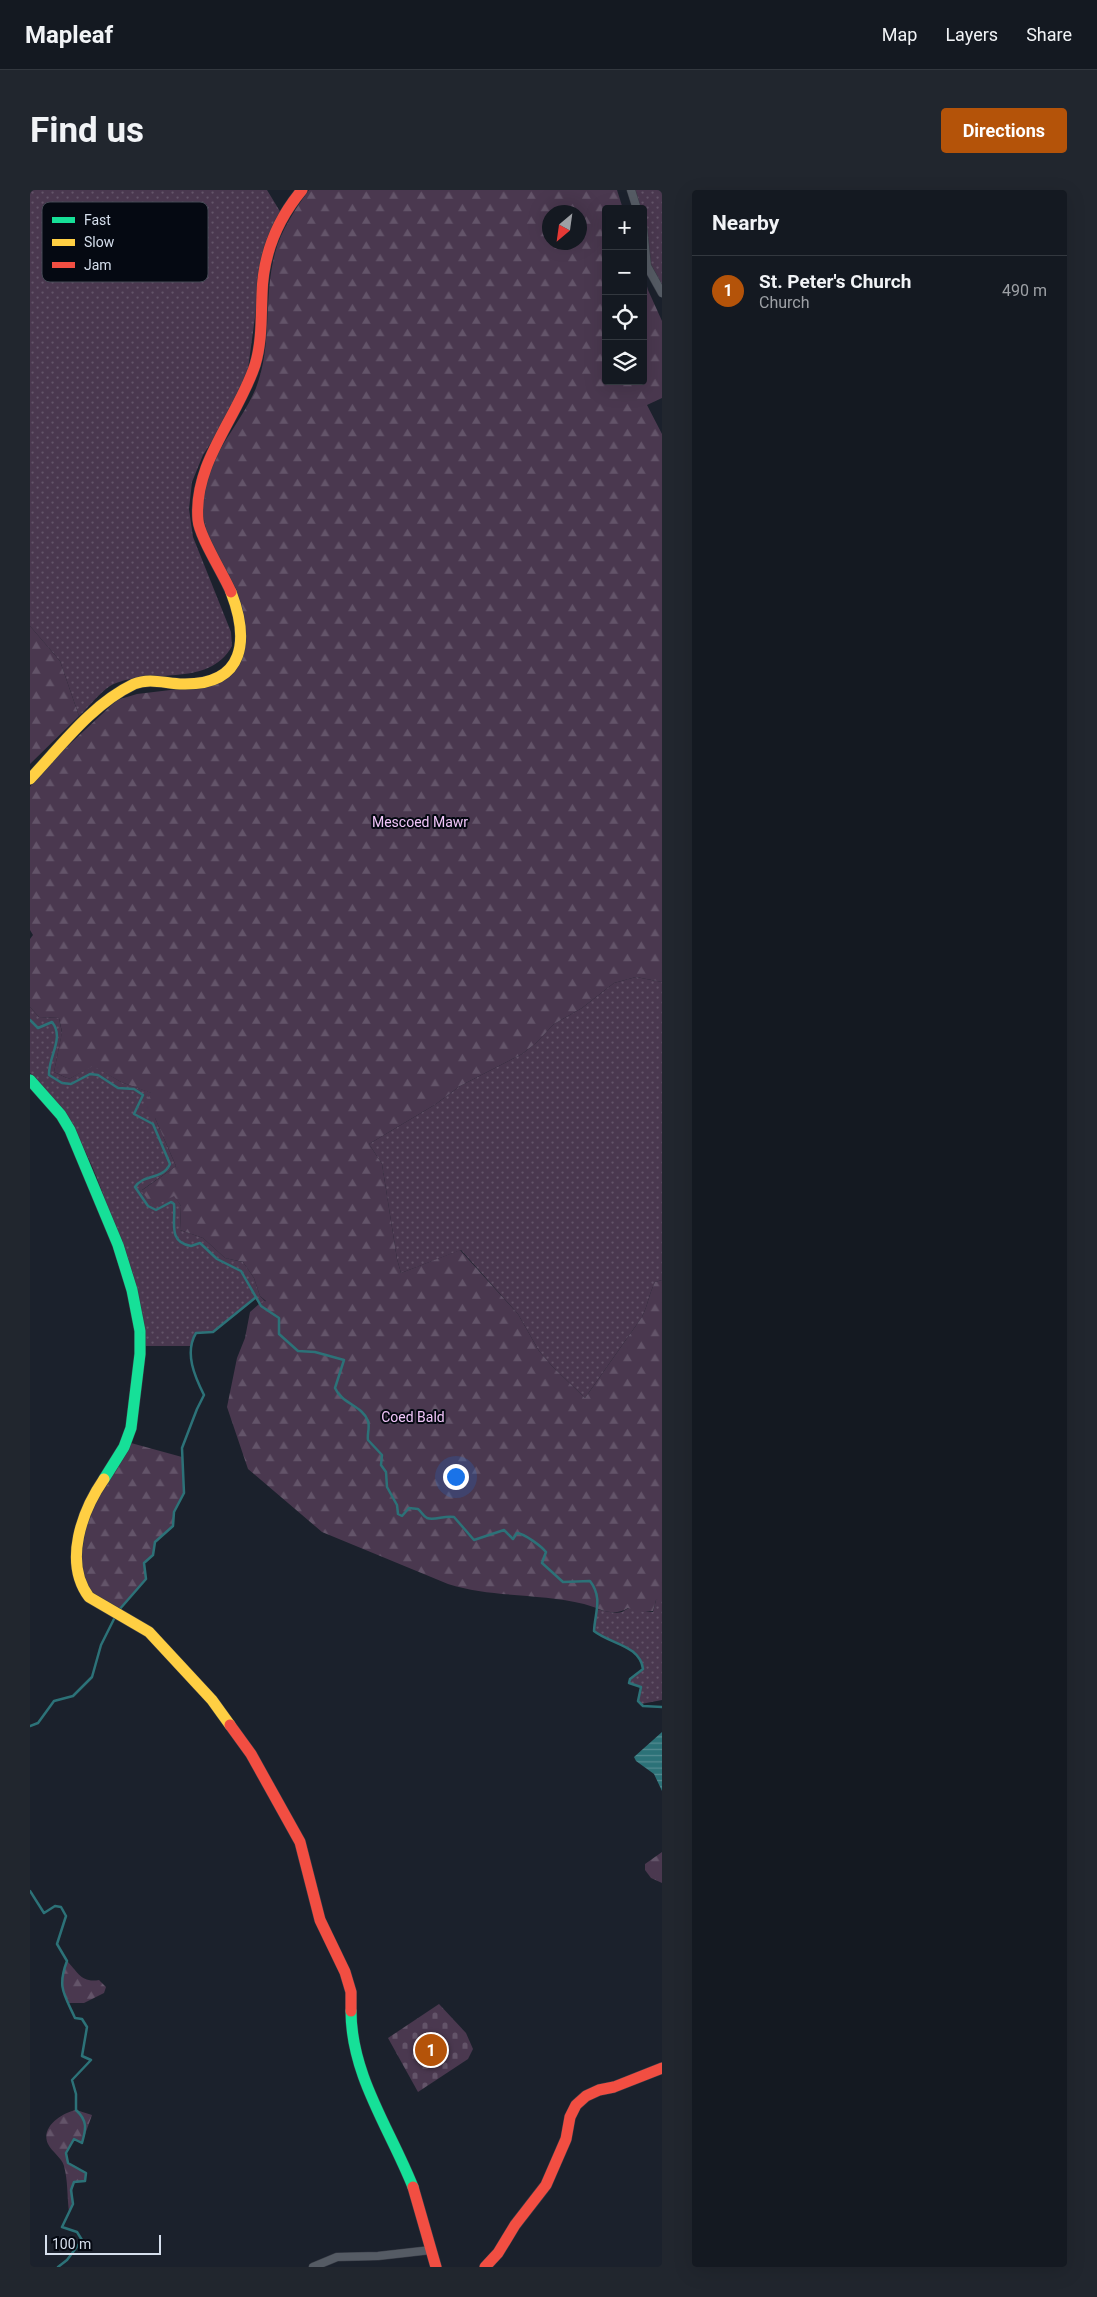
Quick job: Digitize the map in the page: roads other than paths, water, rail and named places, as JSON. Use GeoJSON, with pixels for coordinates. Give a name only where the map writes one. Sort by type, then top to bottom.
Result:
{"type":"FeatureCollection","features":[{"type":"Feature","properties":{"kind":"street"},"geometry":{"type":"LineString","coordinates":[[30,779],[107,700],[137,683],[152,681],[186,684],[208,680],[226,672],[239,655],[243,636],[238,615],[224,576],[198,523],[198,496],[212,451],[230,419],[255,365],[260,333],[264,266],[286,212],[302,190]]}},
{"type":"Feature","properties":{"kind":"street"},"geometry":{"type":"LineString","coordinates":[[631,190],[636,205]]}},
{"type":"Feature","properties":{"kind":"street"},"geometry":{"type":"LineString","coordinates":[[645,250],[647,266],[662,293]]}},
{"type":"Feature","properties":{"kind":"street"},"geometry":{"type":"LineString","coordinates":[[30,1080],[65,1121],[90,1179],[124,1268],[140,1330],[140,1364],[126,1444],[87,1510],[76,1566],[78,1582],[82,1591],[89,1597],[149,1632],[217,1707],[251,1754],[300,1842],[320,1920],[345,1972],[351,1992],[351,2031],[358,2066],[413,2186],[436,2267]]}},
{"type":"Feature","properties":{"kind":"street"},"geometry":{"type":"LineString","coordinates":[[485,2267],[546,2185],[563,2148],[570,2116],[576,2105],[586,2096],[599,2090],[614,2087],[662,2068]]}},
{"type":"Feature","properties":{"kind":"street"},"geometry":{"type":"LineString","coordinates":[[313,2267],[337,2257],[378,2256],[431,2250]]}},
{"type":"Feature","properties":{"kind":"waterway"},"geometry":{"type":"LineString","coordinates":[[30,1020],[38,1028],[52,1022],[56,1028],[56,1041],[49,1075],[62,1083],[71,1084],[90,1074],[98,1075],[118,1088],[134,1089],[143,1095],[134,1114],[153,1124],[170,1164],[163,1173],[143,1180],[135,1187],[148,1206],[156,1210],[171,1202],[174,1204],[174,1230],[178,1240],[183,1244],[191,1246],[200,1243],[217,1259],[241,1271],[261,1306],[279,1318],[279,1334],[298,1351],[315,1352],[344,1360],[335,1388],[342,1398],[362,1412],[368,1421],[368,1440],[382,1455],[381,1465],[386,1472],[387,1487],[397,1505],[398,1514],[402,1516],[409,1508],[418,1509],[430,1519],[454,1517],[474,1540],[504,1530],[513,1539],[517,1533],[520,1534],[533,1541],[546,1552],[542,1563],[563,1582],[590,1581],[594,1587],[597,1599],[594,1631],[636,1655],[641,1661],[643,1669],[630,1679],[629,1683],[641,1687],[638,1701],[643,1706],[662,1707]]}},
{"type":"Feature","properties":{"kind":"waterway"},"geometry":{"type":"LineString","coordinates":[[119,1610],[146,1579],[144,1563],[153,1555],[155,1542],[173,1526],[174,1512],[184,1493],[182,1448],[204,1395],[192,1365],[191,1349],[196,1333],[213,1332],[255,1298]]}},
{"type":"Feature","properties":{"kind":"waterway"},"geometry":{"type":"LineString","coordinates":[[30,1726],[38,1723],[54,1701],[73,1696],[92,1677],[101,1645],[115,1617]]}},
{"type":"Feature","properties":{"kind":"waterway"},"geometry":{"type":"LineString","coordinates":[[30,1891],[44,1913],[55,1906],[61,1907],[66,1916],[57,1944],[67,1961],[62,1977],[63,1990],[75,2018],[82,2019],[87,2027],[82,2056],[91,2060],[72,2080],[76,2094],[76,2110],[83,2118],[85,2129],[82,2143],[74,2139],[66,2153],[68,2163],[86,2173],[85,2181],[74,2182],[71,2190],[73,2204],[62,2227],[77,2232],[82,2240],[67,2260],[58,2267]]}},
{"type":"Feature","properties":{"kind":"place","name":"St. Peter's Church"},"geometry":{"type":"Point","coordinates":[431,2050]}},
{"type":"Feature","properties":{"kind":"park label","name":"Mescoed Mawr"},"geometry":{"type":"Point","coordinates":[420,822]}},
{"type":"Feature","properties":{"kind":"park label","name":"Coed Bald"},"geometry":{"type":"Point","coordinates":[413,1417]}}]}
